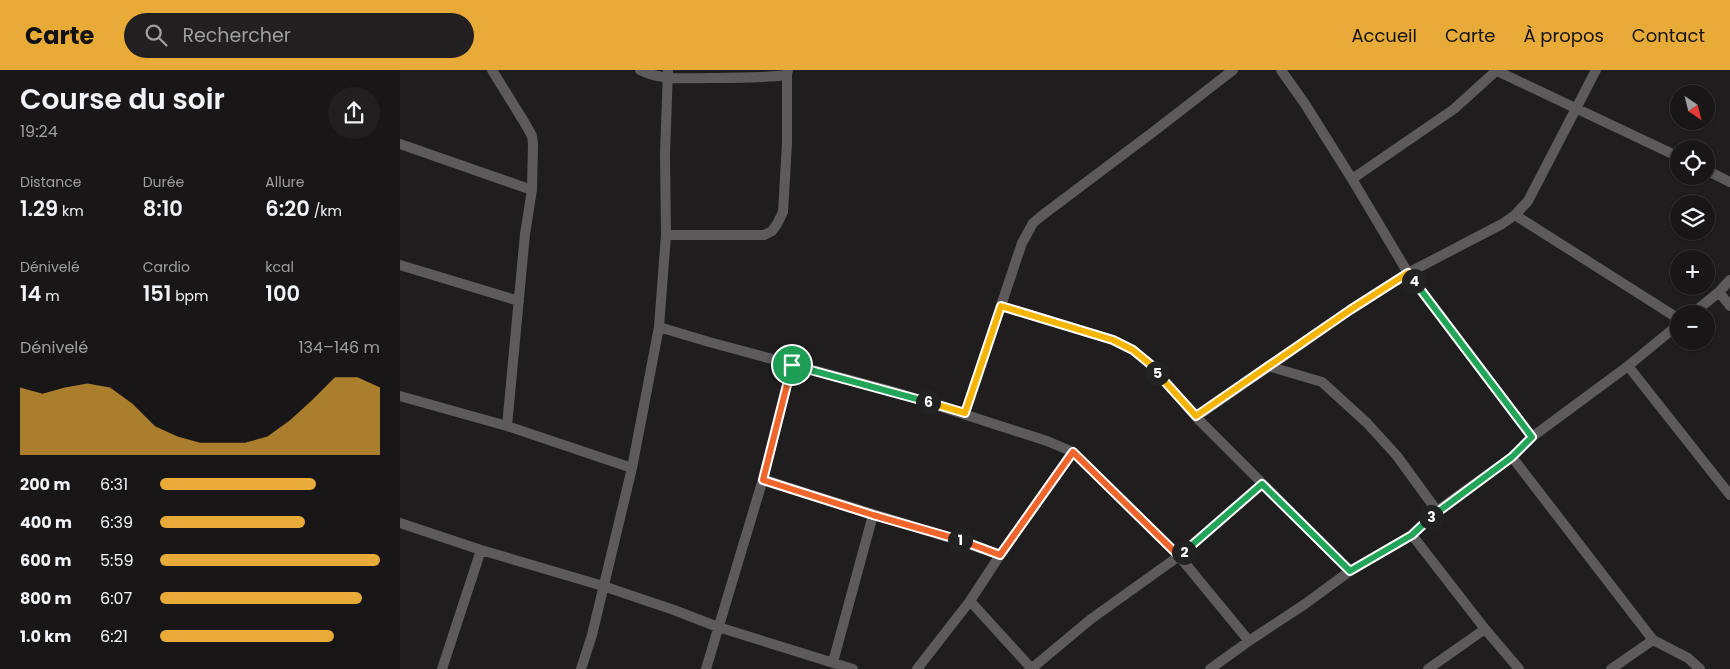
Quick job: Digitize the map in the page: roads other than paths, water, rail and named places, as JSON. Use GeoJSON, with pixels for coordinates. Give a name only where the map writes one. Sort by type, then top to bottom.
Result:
{"type":"FeatureCollection","features":[{"type":"Feature","properties":{"kind":"street"},"geometry":{"type":"LineString","coordinates":[[492,70],[532,136],[534,144],[532,190],[525,234],[507,426]]}},
{"type":"Feature","properties":{"kind":"street"},"geometry":{"type":"LineString","coordinates":[[640,70],[649,74],[764,78],[788,73],[784,212],[772,231],[764,235],[666,235]]}},
{"type":"Feature","properties":{"kind":"street"},"geometry":{"type":"LineString","coordinates":[[965,413],[1022,243],[1033,224],[1233,70]]}},
{"type":"Feature","properties":{"kind":"street"},"geometry":{"type":"LineString","coordinates":[[1281,70],[1305,104],[1352,179],[1408,273],[1532,437]]}},
{"type":"Feature","properties":{"kind":"street"},"geometry":{"type":"LineString","coordinates":[[1352,179],[1454,109],[1496,70],[1670,153]]}},
{"type":"Feature","properties":{"kind":"street"},"geometry":{"type":"LineString","coordinates":[[1196,416],[1408,273],[1514,216],[1528,201],[1596,70]]}},
{"type":"Feature","properties":{"kind":"street"},"geometry":{"type":"LineString","coordinates":[[581,669],[592,635],[632,468],[659,327],[666,235],[667,74]]}},
{"type":"Feature","properties":{"kind":"street"},"geometry":{"type":"LineString","coordinates":[[400,144],[532,190]]}},
{"type":"Feature","properties":{"kind":"street"},"geometry":{"type":"LineString","coordinates":[[1715,174],[1730,182]]}},
{"type":"Feature","properties":{"kind":"street"},"geometry":{"type":"LineString","coordinates":[[1514,216],[1670,313]]}},
{"type":"Feature","properties":{"kind":"street"},"geometry":{"type":"LineString","coordinates":[[400,265],[519,300]]}},
{"type":"Feature","properties":{"kind":"street"},"geometry":{"type":"LineString","coordinates":[[1703,305],[1730,280]]}},
{"type":"Feature","properties":{"kind":"street"},"geometry":{"type":"LineString","coordinates":[[1719,292],[1730,306]]}},
{"type":"Feature","properties":{"kind":"street"},"geometry":{"type":"LineString","coordinates":[[1001,306],[1113,340],[1133,350],[1150,364],[1196,416],[1350,571]]}},
{"type":"Feature","properties":{"kind":"street"},"geometry":{"type":"LineString","coordinates":[[659,327],[965,413],[1047,440],[1073,452],[1179,556],[1249,641]]}},
{"type":"Feature","properties":{"kind":"street"},"geometry":{"type":"LineString","coordinates":[[1210,669],[1350,571],[1412,535],[1437,511],[1512,457],[1532,437],[1628,366],[1670,331]]}},
{"type":"Feature","properties":{"kind":"street"},"geometry":{"type":"LineString","coordinates":[[706,669],[763,480],[792,365]]}},
{"type":"Feature","properties":{"kind":"street"},"geometry":{"type":"LineString","coordinates":[[1268,366],[1322,382],[1367,422],[1397,456],[1437,511]]}},
{"type":"Feature","properties":{"kind":"street"},"geometry":{"type":"LineString","coordinates":[[1628,366],[1730,495]]}},
{"type":"Feature","properties":{"kind":"street"},"geometry":{"type":"LineString","coordinates":[[400,396],[507,426],[632,468]]}},
{"type":"Feature","properties":{"kind":"street"},"geometry":{"type":"LineString","coordinates":[[917,669],[970,601],[1073,452]]}},
{"type":"Feature","properties":{"kind":"street"},"geometry":{"type":"LineString","coordinates":[[1512,457],[1654,640],[1688,658],[1700,669]]}},
{"type":"Feature","properties":{"kind":"street"},"geometry":{"type":"LineString","coordinates":[[763,480],[966,542],[1000,555]]}},
{"type":"Feature","properties":{"kind":"street"},"geometry":{"type":"LineString","coordinates":[[970,601],[1031,669],[1091,619],[1179,556],[1262,484]]}},
{"type":"Feature","properties":{"kind":"street"},"geometry":{"type":"LineString","coordinates":[[833,662],[873,515]]}},
{"type":"Feature","properties":{"kind":"street"},"geometry":{"type":"LineString","coordinates":[[400,523],[481,550],[603,586],[718,627],[852,669]]}},
{"type":"Feature","properties":{"kind":"street"},"geometry":{"type":"LineString","coordinates":[[1412,535],[1485,629],[1519,669]]}},
{"type":"Feature","properties":{"kind":"street"},"geometry":{"type":"LineString","coordinates":[[442,669],[481,550]]}},
{"type":"Feature","properties":{"kind":"street"},"geometry":{"type":"LineString","coordinates":[[1428,669],[1485,629]]}},
{"type":"Feature","properties":{"kind":"street"},"geometry":{"type":"LineString","coordinates":[[1612,669],[1654,640]]}}]}
